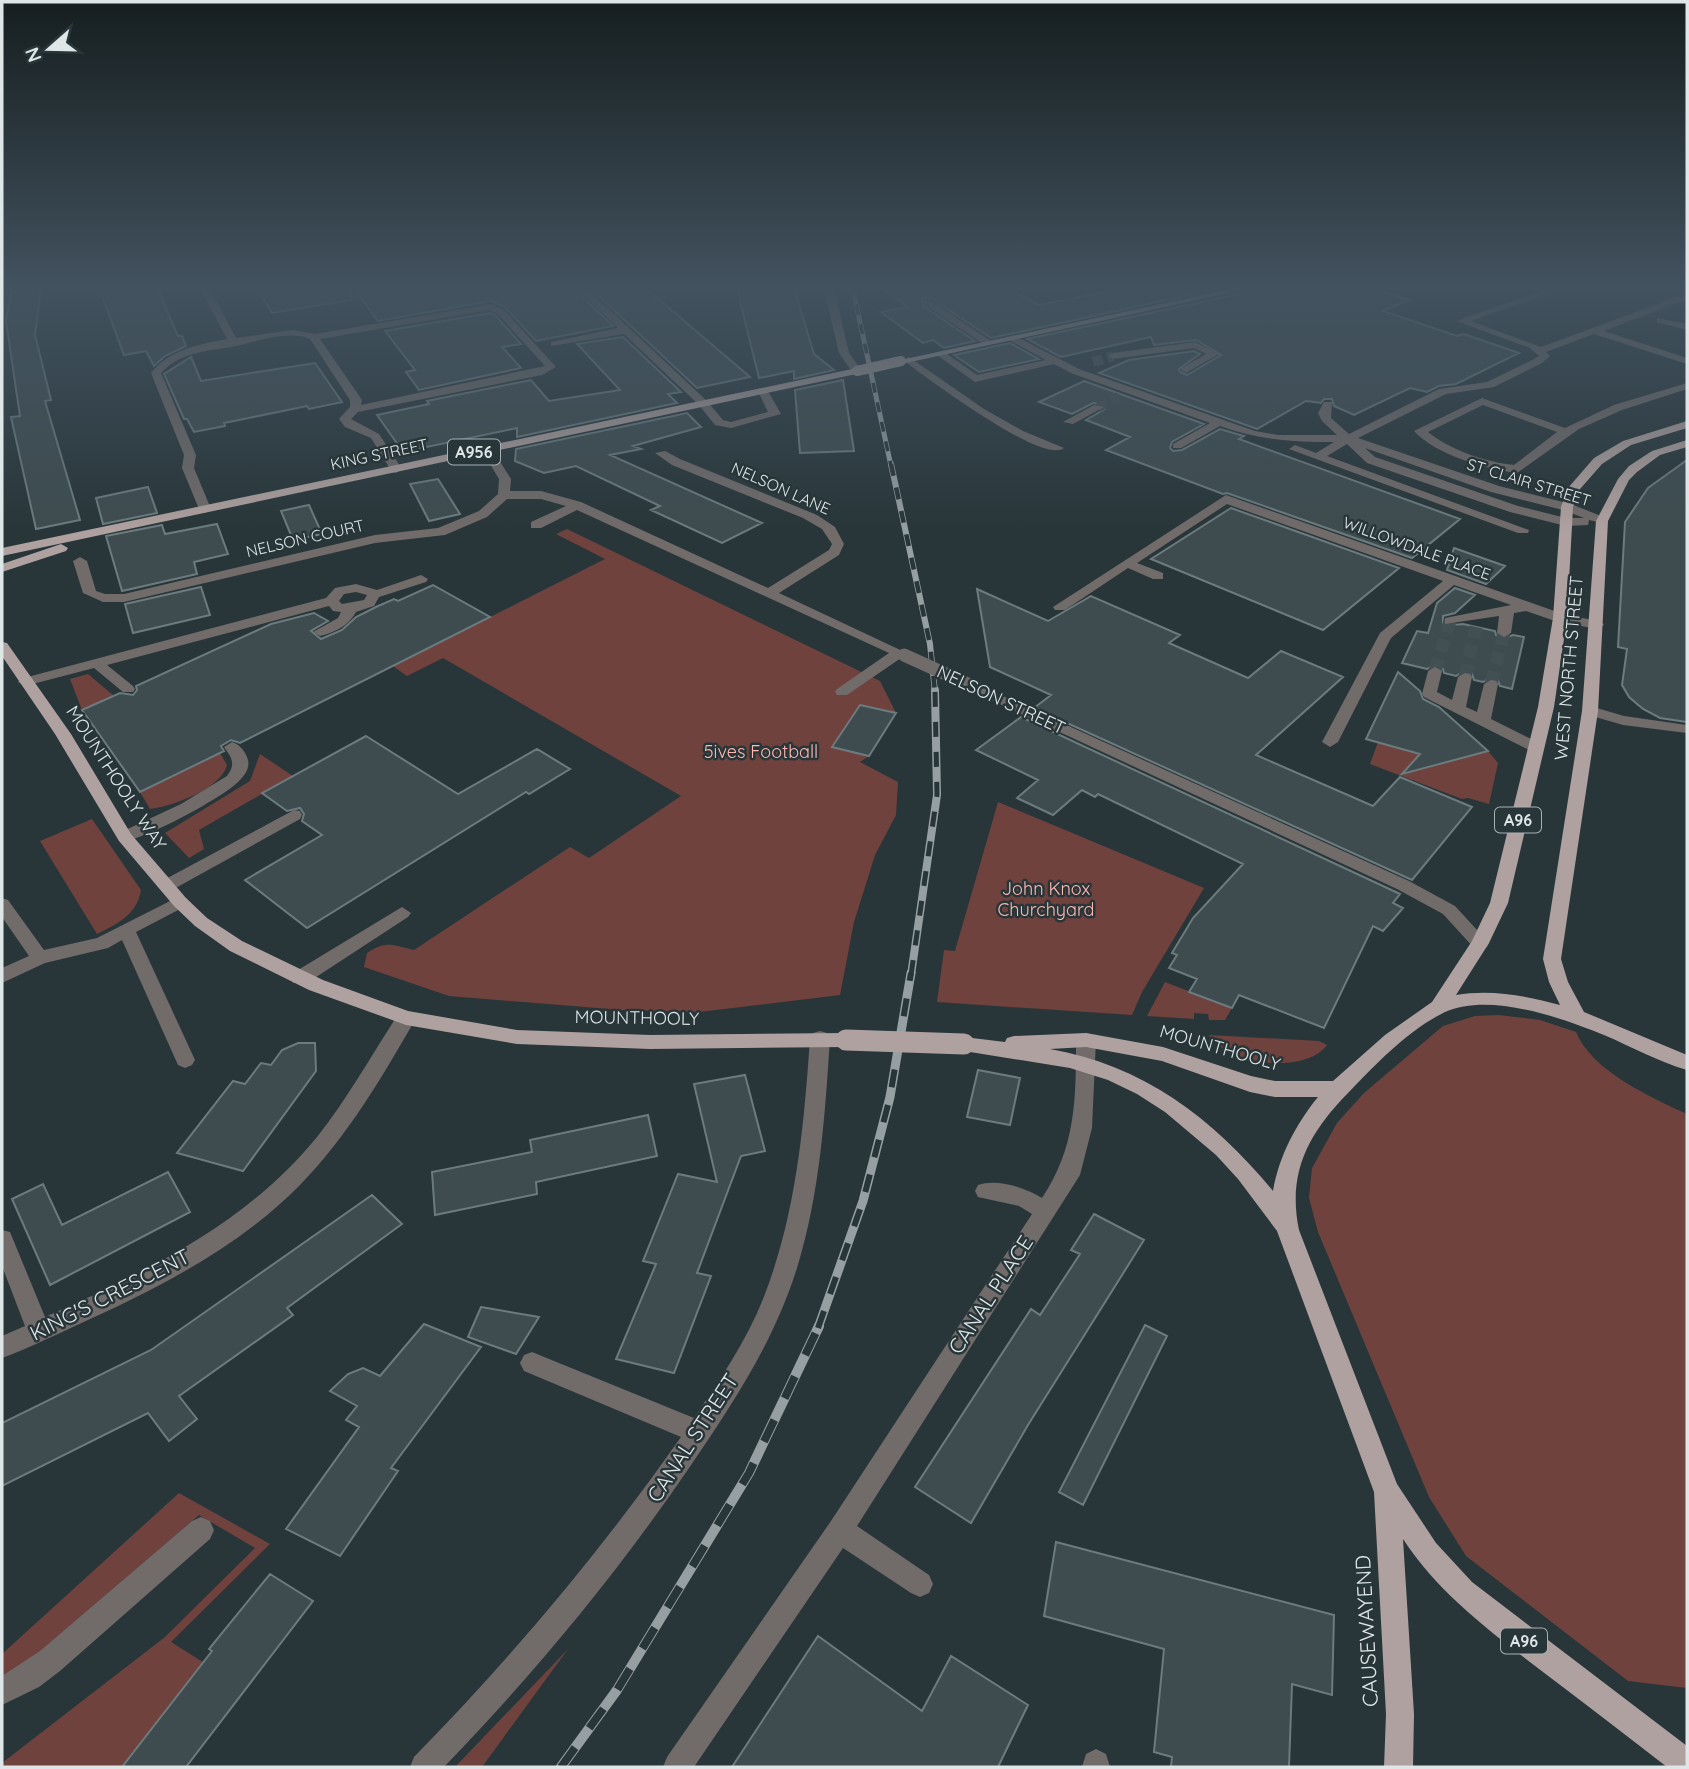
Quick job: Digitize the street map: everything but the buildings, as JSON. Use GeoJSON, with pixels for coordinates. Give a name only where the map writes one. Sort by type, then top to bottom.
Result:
{"type":"FeatureCollection","features":[{"type":"Feature","properties":{"kind":"main road","name":"KING STREET"},"geometry":{"type":"LineString","coordinates":[[2,552],[872,368]]}},
{"type":"Feature","properties":{"kind":"main road","name":"WEST NORTH STREET"},"geometry":{"type":"LineString","coordinates":[[1438,1008],[1480,943],[1499,903],[1546,707],[1560,618],[1567,507],[1574,488],[1586,471],[1627,443],[1687,424]]}},
{"type":"Feature","properties":{"kind":"main road","name":"WEST NORTH STREET"},"geometry":{"type":"LineString","coordinates":[[1577,1017],[1562,992],[1552,958],[1590,711],[1602,521],[1612,497],[1633,469],[1656,453],[1687,443]]}},
{"type":"Feature","properties":{"kind":"main road","name":"KING STREET"},"geometry":{"type":"LineString","coordinates":[[2,568],[120,527]]}},
{"type":"Feature","properties":{"kind":"main road","name":"MOUNTHOOLY WAY"},"geometry":{"type":"LineString","coordinates":[[2,646],[63,734],[125,837],[180,902],[201,922],[236,946],[308,981]]}},
{"type":"Feature","properties":{"kind":"main road","name":"MOUNTHOOLY"},"geometry":{"type":"LineString","coordinates":[[308,981],[406,1018],[517,1037],[724,1042],[820,1038],[964,1044],[1086,1040],[1163,1054],[1250,1084],[1275,1089],[1339,1089]]}},
{"type":"Feature","properties":{"kind":"main road","name":"A96"},"geometry":{"type":"LineString","coordinates":[[1687,1063],[1577,1017],[1505,1000],[1460,1001],[1438,1008],[1395,1037],[1339,1089],[1316,1114],[1292,1160],[1284,1185],[1288,1230],[1387,1492],[1426,1552],[1464,1591],[1530,1645],[1687,1764]]}},
{"type":"Feature","properties":{"kind":"main road","name":"MOUNTHOOLY"},"geometry":{"type":"LineString","coordinates":[[964,1044],[1030,1053],[1085,1065],[1145,1090],[1196,1126],[1251,1178],[1288,1230]]}},
{"type":"Feature","properties":{"kind":"main road","name":"CAUSEWAYEND"},"geometry":{"type":"LineString","coordinates":[[1387,1492],[1400,1714],[1398,1767]]}},
{"type":"Feature","properties":{"kind":"street"},"geometry":{"type":"LineString","coordinates":[[159,368],[156,373],[191,455],[188,468],[205,509]]}},
{"type":"Feature","properties":{"kind":"street"},"geometry":{"type":"LineString","coordinates":[[334,368],[356,400],[353,410],[345,419],[349,425],[372,434],[396,469]]}},
{"type":"Feature","properties":{"kind":"street"},"geometry":{"type":"LineString","coordinates":[[353,410],[542,372],[550,368]]}},
{"type":"Feature","properties":{"kind":"street"},"geometry":{"type":"LineString","coordinates":[[666,368],[724,425],[769,417],[776,411],[763,391]]}},
{"type":"Feature","properties":{"kind":"street"},"geometry":{"type":"LineString","coordinates":[[854,368],[857,371]]}},
{"type":"Feature","properties":{"kind":"street"},"geometry":{"type":"LineString","coordinates":[[916,368],[980,411],[1019,433],[1058,448]]}},
{"type":"Feature","properties":{"kind":"street"},"geometry":{"type":"LineString","coordinates":[[959,368],[975,379],[1025,368]]}},
{"type":"Feature","properties":{"kind":"street","name":"ST CLAIR STREET"},"geometry":{"type":"LineString","coordinates":[[1068,368],[1254,434],[1278,438],[1350,439],[1495,489],[1567,507],[1602,521]]}},
{"type":"Feature","properties":{"kind":"street"},"geometry":{"type":"LineString","coordinates":[[1075,371],[1081,368]]}},
{"type":"Feature","properties":{"kind":"street"},"geometry":{"type":"LineString","coordinates":[[1317,457],[1443,391],[1496,382],[1525,368]]}},
{"type":"Feature","properties":{"kind":"street"},"geometry":{"type":"LineString","coordinates":[[1564,431],[1482,401],[1420,431],[1437,445],[1510,470],[1517,469],[1539,447],[1564,431],[1625,405],[1687,386]]}},
{"type":"Feature","properties":{"kind":"street"},"geometry":{"type":"LineString","coordinates":[[1119,397],[1131,391]]}},
{"type":"Feature","properties":{"kind":"street"},"geometry":{"type":"LineString","coordinates":[[1328,404],[1324,413],[1326,419],[1350,439]]}},
{"type":"Feature","properties":{"kind":"street"},"geometry":{"type":"LineString","coordinates":[[1069,422],[1098,407]]}},
{"type":"Feature","properties":{"kind":"street"},"geometry":{"type":"LineString","coordinates":[[1177,446],[1219,422]]}},
{"type":"Feature","properties":{"kind":"street","name":"ST CLAIR STREET"},"geometry":{"type":"LineString","coordinates":[[1350,439],[1371,460],[1514,509],[1566,522],[1602,521]]}},
{"type":"Feature","properties":{"kind":"street"},"geometry":{"type":"LineString","coordinates":[[487,449],[505,479],[504,495]]}},
{"type":"Feature","properties":{"kind":"street"},"geometry":{"type":"LineString","coordinates":[[1295,449],[1487,523],[1523,530]]}},
{"type":"Feature","properties":{"kind":"street","name":"NELSON LANE"},"geometry":{"type":"LineString","coordinates":[[661,453],[676,462],[807,515],[836,536],[838,544],[834,552],[768,594]]}},
{"type":"Feature","properties":{"kind":"street","name":"NELSON STREET"},"geometry":{"type":"LineString","coordinates":[[504,495],[541,495],[577,505],[983,691],[1403,885],[1449,910],[1480,943]]}},
{"type":"Feature","properties":{"kind":"street","name":"NELSON COURT"},"geometry":{"type":"LineString","coordinates":[[80,561],[90,593],[103,598],[124,598],[375,539],[440,532],[483,514],[504,495]]}},
{"type":"Feature","properties":{"kind":"street","name":"WILLOWDALE PLACE"},"geometry":{"type":"LineString","coordinates":[[1127,564],[1226,499],[1560,618],[1597,625]]}},
{"type":"Feature","properties":{"kind":"street"},"geometry":{"type":"LineString","coordinates":[[536,524],[577,505]]}},
{"type":"Feature","properties":{"kind":"street"},"geometry":{"type":"LineString","coordinates":[[1060,607],[1127,564],[1158,576]]}},
{"type":"Feature","properties":{"kind":"street"},"geometry":{"type":"LineString","coordinates":[[25,682],[332,601],[336,594],[351,588],[367,589],[374,594],[394,590],[421,579]]}},
{"type":"Feature","properties":{"kind":"street"},"geometry":{"type":"LineString","coordinates":[[1330,742],[1385,636],[1453,579]]}},
{"type":"Feature","properties":{"kind":"street"},"geometry":{"type":"LineString","coordinates":[[332,601],[338,608],[350,609],[369,603],[374,594]]}},
{"type":"Feature","properties":{"kind":"street"},"geometry":{"type":"LineString","coordinates":[[1450,621],[1529,606]]}},
{"type":"Feature","properties":{"kind":"street"},"geometry":{"type":"LineString","coordinates":[[320,632],[344,621],[350,609]]}},
{"type":"Feature","properties":{"kind":"street"},"geometry":{"type":"LineString","coordinates":[[1476,627],[1507,611]]}},
{"type":"Feature","properties":{"kind":"street"},"geometry":{"type":"LineString","coordinates":[[1504,633],[1507,611]]}},
{"type":"Feature","properties":{"kind":"street"},"geometry":{"type":"LineString","coordinates":[[842,692],[902,654]]}},
{"type":"Feature","properties":{"kind":"street"},"geometry":{"type":"LineString","coordinates":[[96,663],[128,690]]}},
{"type":"Feature","properties":{"kind":"street"},"geometry":{"type":"LineString","coordinates":[[1435,671],[1429,694],[1535,747]]}},
{"type":"Feature","properties":{"kind":"street"},"geometry":{"type":"LineString","coordinates":[[1458,709],[1465,677]]}},
{"type":"Feature","properties":{"kind":"street"},"geometry":{"type":"LineString","coordinates":[[1483,721],[1491,684]]}},
{"type":"Feature","properties":{"kind":"street"},"geometry":{"type":"LineString","coordinates":[[1590,711],[1623,720],[1686,729]]}},
{"type":"Feature","properties":{"kind":"street"},"geometry":{"type":"LineString","coordinates":[[125,837],[219,790],[233,779],[241,763],[239,755],[232,747]]}},
{"type":"Feature","properties":{"kind":"street"},"geometry":{"type":"LineString","coordinates":[[166,886],[294,815]]}},
{"type":"Feature","properties":{"kind":"street"},"geometry":{"type":"LineString","coordinates":[[2,976],[40,958],[102,943],[180,902]]}},
{"type":"Feature","properties":{"kind":"street"},"geometry":{"type":"LineString","coordinates":[[4,912],[40,958]]}},
{"type":"Feature","properties":{"kind":"street"},"geometry":{"type":"LineString","coordinates":[[308,981],[402,913]]}},
{"type":"Feature","properties":{"kind":"street"},"geometry":{"type":"LineString","coordinates":[[127,930],[185,1060]]}},
{"type":"Feature","properties":{"kind":"street","name":"KING'S CRESCENT"},"geometry":{"type":"LineString","coordinates":[[2,1347],[146,1281],[246,1218],[291,1181],[324,1143],[406,1018]]}},
{"type":"Feature","properties":{"kind":"street","name":"CANAL STREET"},"geometry":{"type":"LineString","coordinates":[[424,1767],[496,1693],[575,1602],[644,1513],[753,1343],[775,1300],[788,1261],[809,1155],[820,1038]]}},
{"type":"Feature","properties":{"kind":"street","name":"CANAL PLACE"},"geometry":{"type":"LineString","coordinates":[[677,1767],[840,1530],[1069,1175],[1082,1128],[1086,1040]]}},
{"type":"Feature","properties":{"kind":"street"},"geometry":{"type":"LineString","coordinates":[[986,1191],[1024,1198],[1044,1212]]}},
{"type":"Feature","properties":{"kind":"street"},"geometry":{"type":"LineString","coordinates":[[2,1239],[39,1331]]}},
{"type":"Feature","properties":{"kind":"street"},"geometry":{"type":"LineString","coordinates":[[532,1363],[698,1432]]}},
{"type":"Feature","properties":{"kind":"street"},"geometry":{"type":"LineString","coordinates":[[840,1530],[920,1584]]}},
{"type":"Feature","properties":{"kind":"street"},"geometry":{"type":"LineString","coordinates":[[2,1691],[29,1677],[50,1661],[201,1531]]}},
{"type":"Feature","properties":{"kind":"green space","name":"5ives Football"},"geometry":{"type":"Polygon","coordinates":[[[567,529],[880,681],[896,713],[869,756],[860,762],[898,782],[896,815],[875,855],[854,922],[840,995],[699,1012],[622,1010],[449,996],[364,967],[367,953],[379,946],[395,945],[414,950],[570,847],[589,858],[681,796],[443,658],[407,676],[393,666],[605,559],[556,534],[567,529]]]}},
{"type":"Feature","properties":{"kind":"green space"},"geometry":{"type":"Polygon","coordinates":[[[88,674],[114,696],[82,710],[70,679],[88,674]]]}},
{"type":"Feature","properties":{"kind":"green space"},"geometry":{"type":"Polygon","coordinates":[[[1378,742],[1447,762],[1488,751],[1498,763],[1489,804],[1462,799],[1370,764],[1378,742]]]}},
{"type":"Feature","properties":{"kind":"green space"},"geometry":{"type":"Polygon","coordinates":[[[220,753],[227,765],[216,782],[183,800],[150,809],[140,792],[220,753]]]}},
{"type":"Feature","properties":{"kind":"green space"},"geometry":{"type":"Polygon","coordinates":[[[260,754],[293,776],[199,830],[204,849],[189,858],[165,833],[250,781],[260,754]]]}},
{"type":"Feature","properties":{"kind":"green space","name":"John Knox Churchyard"},"geometry":{"type":"Polygon","coordinates":[[[998,802],[1204,888],[1142,992],[1132,1015],[937,1002],[944,950],[955,951],[998,802]]]}},
{"type":"Feature","properties":{"kind":"green space"},"geometry":{"type":"Polygon","coordinates":[[[92,819],[141,890],[131,912],[97,934],[40,841],[92,819]]]}},
{"type":"Feature","properties":{"kind":"green space"},"geometry":{"type":"Polygon","coordinates":[[[1165,982],[1232,1008],[1225,1020],[1209,1020],[1208,1014],[1194,1013],[1194,1019],[1147,1016],[1165,982]]]}},
{"type":"Feature","properties":{"kind":"green space"},"geometry":{"type":"Polygon","coordinates":[[[1499,1015],[1540,1020],[1576,1032],[1584,1046],[1608,1071],[1640,1091],[1687,1114],[1687,1688],[1628,1681],[1466,1556],[1429,1497],[1318,1232],[1309,1198],[1312,1168],[1337,1123],[1364,1093],[1443,1026],[1475,1016],[1499,1015]]]}},
{"type":"Feature","properties":{"kind":"green space"},"geometry":{"type":"Polygon","coordinates":[[[1209,1035],[1319,1041],[1327,1045],[1302,1060],[1266,1063],[1232,1053],[1218,1045],[1209,1035]]]}},
{"type":"Feature","properties":{"kind":"green space"},"geometry":{"type":"Polygon","coordinates":[[[179,1493],[270,1544],[171,1642],[244,1688],[186,1767],[2,1767],[2,1763],[165,1637],[255,1548],[199,1515],[16,1672],[2,1678],[2,1654],[179,1493]]]}},
{"type":"Feature","properties":{"kind":"green space"},"geometry":{"type":"Polygon","coordinates":[[[568,1649],[482,1767],[455,1767],[568,1649]]]}},
{"type":"Feature","properties":{"kind":"tunnel"},"geometry":{"type":"LineString","coordinates":[[1098,407],[1119,397]]}},
{"type":"Feature","properties":{"kind":"tunnel"},"geometry":{"type":"LineString","coordinates":[[1435,671],[1450,621]]}},
{"type":"Feature","properties":{"kind":"tunnel"},"geometry":{"type":"LineString","coordinates":[[1465,677],[1476,627]]}},
{"type":"Feature","properties":{"kind":"tunnel"},"geometry":{"type":"LineString","coordinates":[[1491,684],[1504,633]]}},
{"type":"Feature","properties":{"kind":"railway"},"geometry":{"type":"LineString","coordinates":[[870,368],[891,466]]}},
{"type":"Feature","properties":{"kind":"railway"},"geometry":{"type":"LineString","coordinates":[[891,464],[930,644],[935,692]]}},
{"type":"Feature","properties":{"kind":"railway"},"geometry":{"type":"LineString","coordinates":[[911,975],[937,795],[935,690]]}},
{"type":"Feature","properties":{"kind":"railway"},"geometry":{"type":"LineString","coordinates":[[818,1328],[863,1201],[890,1097],[911,973]]}},
{"type":"Feature","properties":{"kind":"railway"},"geometry":{"type":"LineString","coordinates":[[561,1767],[617,1690],[749,1473],[819,1326]]}}]}
